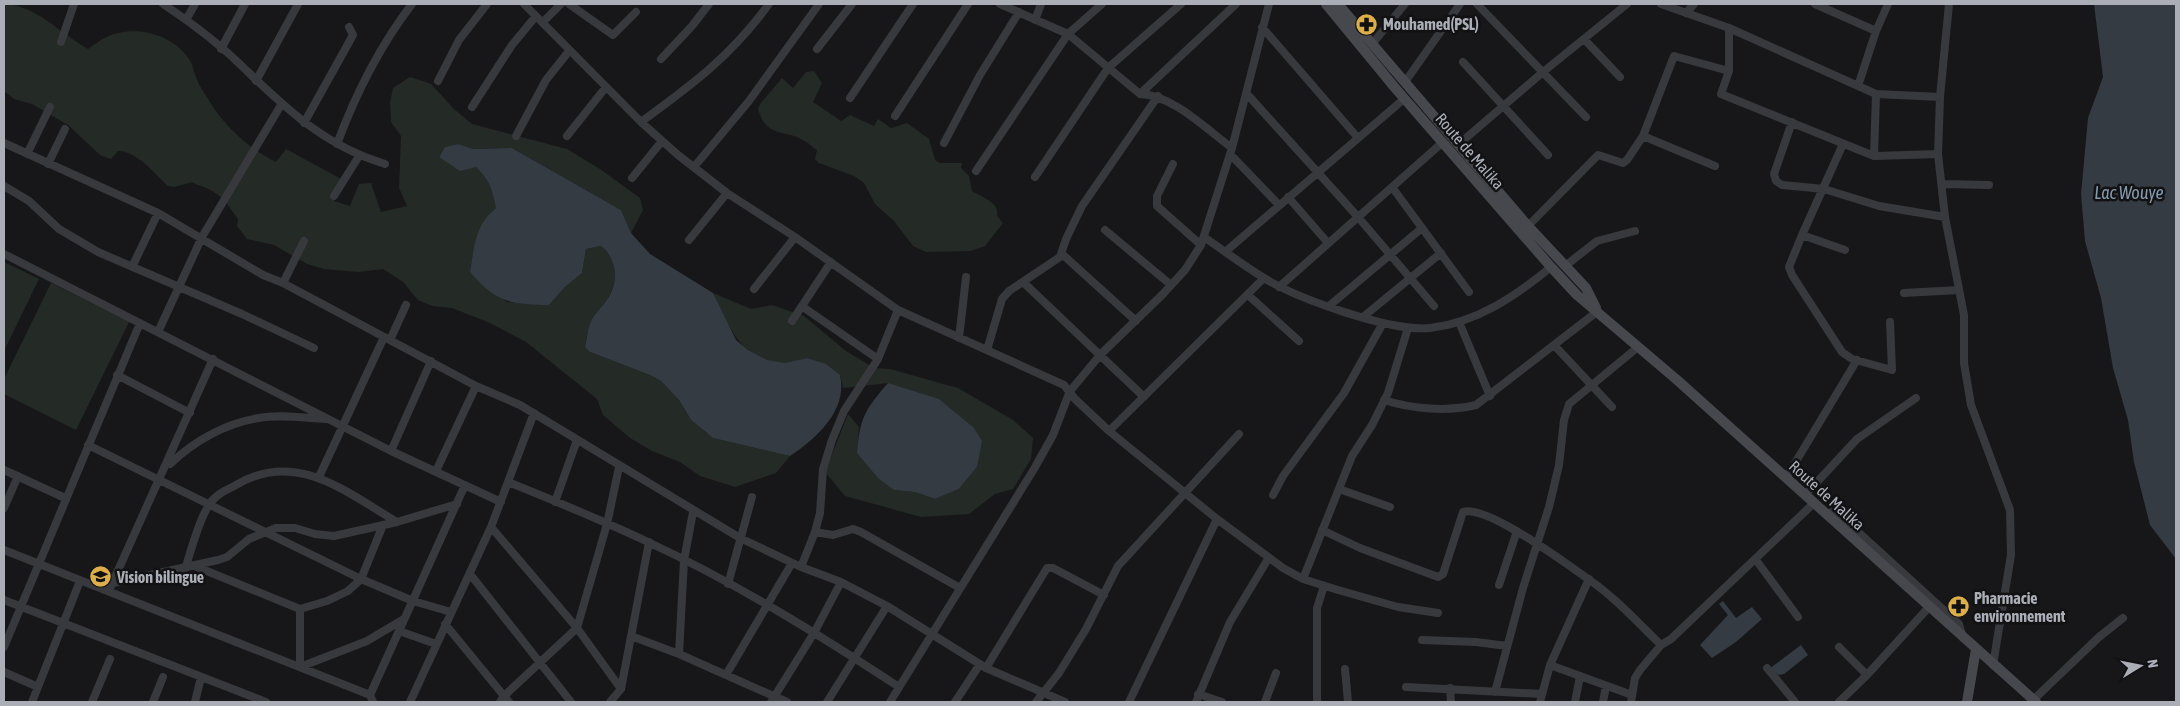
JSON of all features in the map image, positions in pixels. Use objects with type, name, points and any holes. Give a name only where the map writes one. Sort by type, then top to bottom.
[{"type":"main road","name":"Route de Malika","points":[[1326,4],[1404,99],[1551,267],[1578,295],[1786,478],[2034,701]]},
{"type":"main road","name":"Route de Malika","points":[[1338,4],[1528,226],[1586,288],[1598,311]]},
{"type":"main road","points":[[1967,702],[1976,649]]},
{"type":"street","points":[[61,42],[74,4]]},
{"type":"street","points":[[163,4],[221,49],[304,123],[359,156],[385,164]]},
{"type":"street","points":[[186,20],[195,4]]},
{"type":"street","points":[[221,49],[245,4]]},
{"type":"street","points":[[256,81],[298,4]]},
{"type":"street","points":[[337,144],[366,76],[387,38],[412,4]]},
{"type":"street","points":[[438,81],[459,40],[487,4]]},
{"type":"street","points":[[524,4],[641,122],[727,193],[795,237],[898,310],[1049,376],[1070,391],[1078,403],[1109,431],[1186,495],[1268,559],[1303,579],[1324,586],[1398,607],[1438,613]]},
{"type":"street","points":[[543,22],[561,4]]},
{"type":"street","points":[[569,4],[613,35],[636,12]]},
{"type":"street","points":[[661,59],[692,26],[709,4]]},
{"type":"street","points":[[641,122],[718,63],[739,43],[769,4]]},
{"type":"street","points":[[694,167],[749,101],[819,4]]},
{"type":"street","points":[[817,49],[852,4]]},
{"type":"street","points":[[850,98],[913,4]]},
{"type":"street","points":[[896,116],[968,4]]},
{"type":"street","points":[[1000,4],[1068,34],[1140,94],[1158,96],[1231,151],[1279,205]]},
{"type":"street","points":[[1035,20],[1041,4]]},
{"type":"street","points":[[976,171],[1068,34],[1102,4]]},
{"type":"street","points":[[1035,177],[1108,68],[1181,4]]},
{"type":"street","points":[[1140,94],[1236,4]]},
{"type":"street","points":[[890,702],[1048,443],[1070,391],[1101,354],[1171,285],[1201,245],[1231,151],[1269,4]]},
{"type":"street","points":[[1372,44],[1404,4]]},
{"type":"street","points":[[1405,82],[1460,4]]},
{"type":"street","points":[[1477,4],[1586,117]]},
{"type":"street","points":[[1459,144],[1543,72],[1627,4]]},
{"type":"street","points":[[1661,4],[1729,28],[1876,94],[1940,97]]},
{"type":"street","points":[[1686,13],[1694,4]]},
{"type":"street","points":[[1816,4],[1876,31]]},
{"type":"street","points":[[1858,86],[1876,31],[1888,4]]},
{"type":"street","points":[[1949,4],[1940,97],[1938,154],[1945,217],[1964,315],[1964,363],[1971,405],[2010,510],[2011,555],[1993,665]]},
{"type":"street","points":[[944,143],[980,75],[1019,12]]},
{"type":"street","points":[[472,107],[512,45],[536,16]]},
{"type":"street","points":[[304,123],[353,35],[349,27]]},
{"type":"street","points":[[1262,28],[1358,138]]},
{"type":"street","points":[[1729,28],[1729,71],[1721,94],[1874,156],[1938,154]]},
{"type":"street","points":[[1584,38],[1620,77]]},
{"type":"street","points":[[516,136],[546,80],[569,50]]},
{"type":"street","points":[[1528,226],[1598,155],[1623,163],[1627,160],[1643,136],[1674,56],[1729,71]]},
{"type":"street","points":[[1462,62],[1548,155]]},
{"type":"street","points":[[567,136],[606,87]]},
{"type":"street","points":[[1247,94],[1358,217],[1434,306]]},
{"type":"street","points":[[1874,156],[1876,94]]},
{"type":"street","points":[[987,350],[1002,299],[1062,254],[1066,239],[1082,206],[1158,96]]},
{"type":"street","points":[[1225,252],[1404,99]]},
{"type":"street","points":[[158,332],[202,237],[281,104]]},
{"type":"street","points":[[27,154],[50,107]]},
{"type":"street","points":[[1792,122],[1774,174],[1776,180],[1782,185],[1824,189],[1879,206],[1945,217]]},
{"type":"street","points":[[48,164],[65,129]]},
{"type":"street","points":[[1643,136],[1716,166]]},
{"type":"street","points":[[632,178],[662,141]]},
{"type":"street","points":[[1279,287],[1443,142]]},
{"type":"street","points":[[4,143],[158,213],[263,274],[476,386],[534,413],[693,512],[740,538],[801,567],[841,582],[888,606],[932,632],[983,666],[1065,702]]},
{"type":"street","points":[[1844,144],[1789,267],[1792,275],[1837,346],[1847,356],[1892,370],[1890,322]]},
{"type":"street","points":[[334,196],[359,156]]},
{"type":"street","points":[[1173,164],[1157,196],[1157,206],[1201,245]]},
{"type":"street","points":[[1942,184],[1972,183],[1990,185]]},
{"type":"street","points":[[4,186],[28,201],[70,237],[132,267],[242,314],[314,348]]},
{"type":"street","points":[[1392,187],[1469,292]]},
{"type":"street","points":[[689,240],[727,193]]},
{"type":"street","points":[[1288,197],[1328,243]]},
{"type":"street","points":[[132,267],[158,213]]},
{"type":"street","points":[[1329,306],[1422,228]]},
{"type":"street","points":[[1105,230],[1171,285]]},
{"type":"street","points":[[1565,266],[1596,241],[1635,231]]},
{"type":"street","points":[[1802,235],[1845,250]]},
{"type":"street","points":[[754,289],[795,237]]},
{"type":"street","points":[[1204,237],[1279,287],[1363,317],[1408,328],[1428,328],[1459,322],[1507,300],[1551,267]]},
{"type":"street","points":[[283,283],[304,241]]},
{"type":"street","points":[[1363,317],[1440,253]]},
{"type":"street","points":[[4,254],[391,451],[500,502]]},
{"type":"street","points":[[1062,254],[1136,321]]},
{"type":"street","points":[[792,321],[831,262]]},
{"type":"street","points":[[959,338],[966,277]]},
{"type":"street","points":[[1109,431],[1264,278]]},
{"type":"street","points":[[1023,282],[1101,354],[1144,397]]},
{"type":"street","points":[[1904,293],[1959,290]]},
{"type":"street","points":[[1248,295],[1299,341]]},
{"type":"street","points":[[320,477],[342,425],[406,305]]},
{"type":"street","points":[[803,307],[878,359]]},
{"type":"street","points":[[801,567],[816,532],[822,504],[823,469],[832,440],[844,411],[878,359],[898,310]]},
{"type":"street","points":[[1384,400],[1405,406],[1464,408],[1476,405],[1598,311]]},
{"type":"street","points":[[1459,322],[1490,396]]},
{"type":"street","points":[[4,647],[37,564],[140,323]]},
{"type":"street","points":[[1272,494],[1344,393],[1383,323]]},
{"type":"street","points":[[1303,579],[1352,456],[1372,425],[1384,400],[1408,328]]},
{"type":"street","points":[[1554,345],[1612,407]]},
{"type":"street","points":[[1495,692],[1555,482],[1564,420],[1569,404],[1638,347]]},
{"type":"street","points":[[109,591],[213,359]]},
{"type":"street","points":[[1786,478],[1857,360]]},
{"type":"street","points":[[391,451],[430,361]]},
{"type":"street","points":[[117,375],[190,412]]},
{"type":"street","points":[[436,471],[476,386]]},
{"type":"street","points":[[1805,495],[1857,439],[1916,398]]},
{"type":"street","points":[[410,702],[491,527],[534,413]]},
{"type":"street","points":[[166,467],[181,453],[235,423],[261,418],[330,419]]},
{"type":"street","points":[[1036,702],[1074,649],[1118,566],[1186,495],[1239,434]]},
{"type":"street","points":[[555,502],[577,440]]},
{"type":"street","points":[[88,445],[361,579],[413,601],[451,612]]},
{"type":"street","points":[[445,624],[504,700],[538,664],[577,628],[607,524],[619,467]]},
{"type":"street","points":[[4,470],[65,498]]},
{"type":"street","points":[[185,569],[209,504],[218,495],[242,481],[262,474],[300,472],[320,477],[397,522]]},
{"type":"street","points":[[4,508],[18,476]]},
{"type":"street","points":[[508,482],[648,542],[684,560],[768,605],[856,658],[899,687]]},
{"type":"street","points":[[4,550],[300,667],[372,698],[399,631],[465,485]]},
{"type":"street","points":[[1339,489],[1390,507]]},
{"type":"street","points":[[728,584],[752,497]]},
{"type":"street","points":[[1550,665],[1606,686],[1632,699],[1636,678],[1661,646],[1672,639],[1814,503]]},
{"type":"street","points":[[113,583],[197,567],[227,557],[249,539],[276,528],[295,528],[315,534],[334,536],[397,522],[457,504]]},
{"type":"street","points":[[1322,530],[1360,548],[1438,577],[1443,574],[1463,512],[1467,510],[1485,514],[1537,542],[1563,563],[1589,579],[1661,646]]},
{"type":"street","points":[[1826,514],[1835,511],[1901,570],[1959,624],[1963,638]]},
{"type":"street","points":[[679,654],[684,560],[693,512]]},
{"type":"street","points":[[1129,702],[1217,519]]},
{"type":"street","points":[[197,567],[300,609],[327,601],[348,591],[361,579],[382,525]]},
{"type":"street","points":[[491,527],[577,628],[621,689]]},
{"type":"street","points":[[816,532],[833,535],[853,530],[861,532],[960,588]]},
{"type":"street","points":[[1500,585],[1517,531]]},
{"type":"street","points":[[610,702],[621,689],[648,542]]},
{"type":"street","points":[[1222,702],[1197,698],[1230,622],[1268,559]]},
{"type":"street","points":[[1756,560],[1798,618]]},
{"type":"street","points":[[726,675],[792,563]]},
{"type":"street","points":[[955,702],[983,666],[1047,568],[1053,568],[1104,595]]},
{"type":"street","points":[[470,574],[538,664],[570,702]]},
{"type":"street","points":[[1406,687],[1450,688],[1541,698],[1550,665],[1589,579]]},
{"type":"street","points":[[32,702],[80,581]]},
{"type":"street","points":[[772,699],[814,633],[841,582]]},
{"type":"street","points":[[1317,702],[1317,608],[1324,586]]},
{"type":"street","points":[[4,600],[266,702]]},
{"type":"street","points":[[827,702],[888,606]]},
{"type":"street","points":[[1839,702],[1867,676],[1929,607]]},
{"type":"street","points":[[300,609],[300,667]]},
{"type":"street","points":[[300,667],[367,641],[405,618]]},
{"type":"street","points":[[2034,701],[2123,618]]},
{"type":"street","points":[[399,631],[436,644]]},
{"type":"street","points":[[631,636],[679,654],[726,675],[772,699],[787,702]]},
{"type":"street","points":[[1422,640],[1507,646]]},
{"type":"street","points":[[1839,647],[1867,676]]},
{"type":"street","points":[[92,702],[110,659]]},
{"type":"street","points":[[1346,668],[1348,702]]},
{"type":"street","points":[[1767,668],[1795,702]]},
{"type":"street","points":[[4,672],[38,687]]},
{"type":"street","points":[[1265,702],[1276,672]]},
{"type":"street","points":[[1575,702],[1580,676]]},
{"type":"street","points":[[153,702],[164,677]]},
{"type":"street","points":[[195,702],[201,677]]},
{"type":"street","points":[[1603,702],[1606,686]]},
{"type":"street","points":[[1450,688],[1451,702]]},
{"type":"shaded area","points":[[4,4],[27,9],[88,49],[102,39],[121,32],[143,32],[165,38],[189,59],[205,94],[221,118],[235,133],[250,146],[276,162],[286,149],[345,181],[334,201],[350,206],[359,184],[371,183],[381,212],[407,206],[399,188],[401,136],[391,122],[390,103],[393,88],[410,77],[431,84],[454,109],[472,124],[567,149],[600,169],[640,198],[643,210],[631,233],[621,210],[512,148],[473,149],[458,144],[445,147],[439,157],[474,166],[484,173],[490,184],[495,202],[496,208],[484,221],[477,237],[470,272],[507,302],[549,305],[565,287],[582,273],[586,249],[601,246],[613,263],[615,277],[612,291],[589,327],[585,346],[590,352],[661,381],[679,400],[691,420],[713,438],[790,456],[776,473],[735,487],[700,476],[680,462],[652,451],[630,438],[603,415],[597,399],[526,342],[490,323],[452,308],[432,306],[418,300],[403,282],[383,269],[358,272],[324,269],[307,264],[274,245],[247,239],[237,226],[238,219],[226,203],[215,193],[192,182],[174,187],[168,186],[139,159],[125,152],[118,151],[111,159],[100,155],[68,125],[32,104],[14,99],[4,91]]},
{"type":"shaded area","points":[[814,71],[822,83],[813,102],[841,121],[850,115],[874,126],[878,119],[891,128],[907,123],[929,139],[935,160],[940,163],[962,163],[961,168],[969,176],[972,191],[996,207],[997,216],[1003,223],[985,246],[970,251],[926,252],[913,246],[894,221],[875,204],[864,183],[854,176],[819,163],[815,159],[817,150],[803,140],[776,131],[766,124],[761,118],[758,109],[782,78],[793,88],[806,72]]},
{"type":"shaded area","points":[[4,262],[39,279],[4,351]]},
{"type":"shaded area","points":[[51,283],[129,322],[76,430],[4,394],[4,379]]},
{"type":"shaded area","points":[[713,293],[751,309],[772,305],[804,316],[846,351],[874,368],[890,369],[958,388],[1013,420],[1033,438],[1031,459],[1013,489],[995,494],[969,514],[921,517],[845,496],[825,472],[848,414],[859,427],[857,453],[894,490],[915,492],[935,499],[959,489],[977,467],[888,383],[843,388],[840,375],[807,358],[784,363],[770,361],[757,356],[738,340]]},
{"type":"water","name":"Lac Wouye","points":[[2094,4],[2176,4],[2176,559],[2150,525],[2134,462],[2128,420],[2113,368],[2101,298],[2085,241],[2081,194],[2088,118],[2103,77]]},
{"type":"water","points":[[458,144],[473,149],[512,148],[621,210],[631,233],[650,254],[713,293],[736,340],[748,350],[767,360],[785,363],[807,358],[826,364],[840,375],[841,388],[835,411],[828,422],[810,441],[790,456],[713,438],[691,420],[679,400],[661,381],[590,352],[585,347],[591,320],[612,292],[615,278],[615,270],[610,257],[601,246],[586,249],[582,273],[565,287],[549,305],[524,304],[505,300],[488,290],[470,272],[474,245],[480,229],[489,214],[496,208],[490,185],[476,167],[460,171],[439,157],[445,147]]},
{"type":"water","points":[[888,383],[939,399],[974,428],[982,441],[977,467],[959,489],[935,499],[915,492],[894,490],[878,478],[857,453],[860,431],[865,415]]},
{"type":"water","points":[[1723,601],[1736,618],[1752,607],[1762,619],[1736,642],[1712,658],[1700,645],[1728,615],[1719,604]]},
{"type":"water","points":[[1801,645],[1808,655],[1784,674],[1779,675],[1769,669]]},
{"type":"place","name":"Mouhamed(PSL)","points":[[1367,24]]},
{"type":"place","name":"Vision bilingue","points":[[101,577]]},
{"type":"place","name":"Pharmacie environnement","points":[[1958,607]]}]
